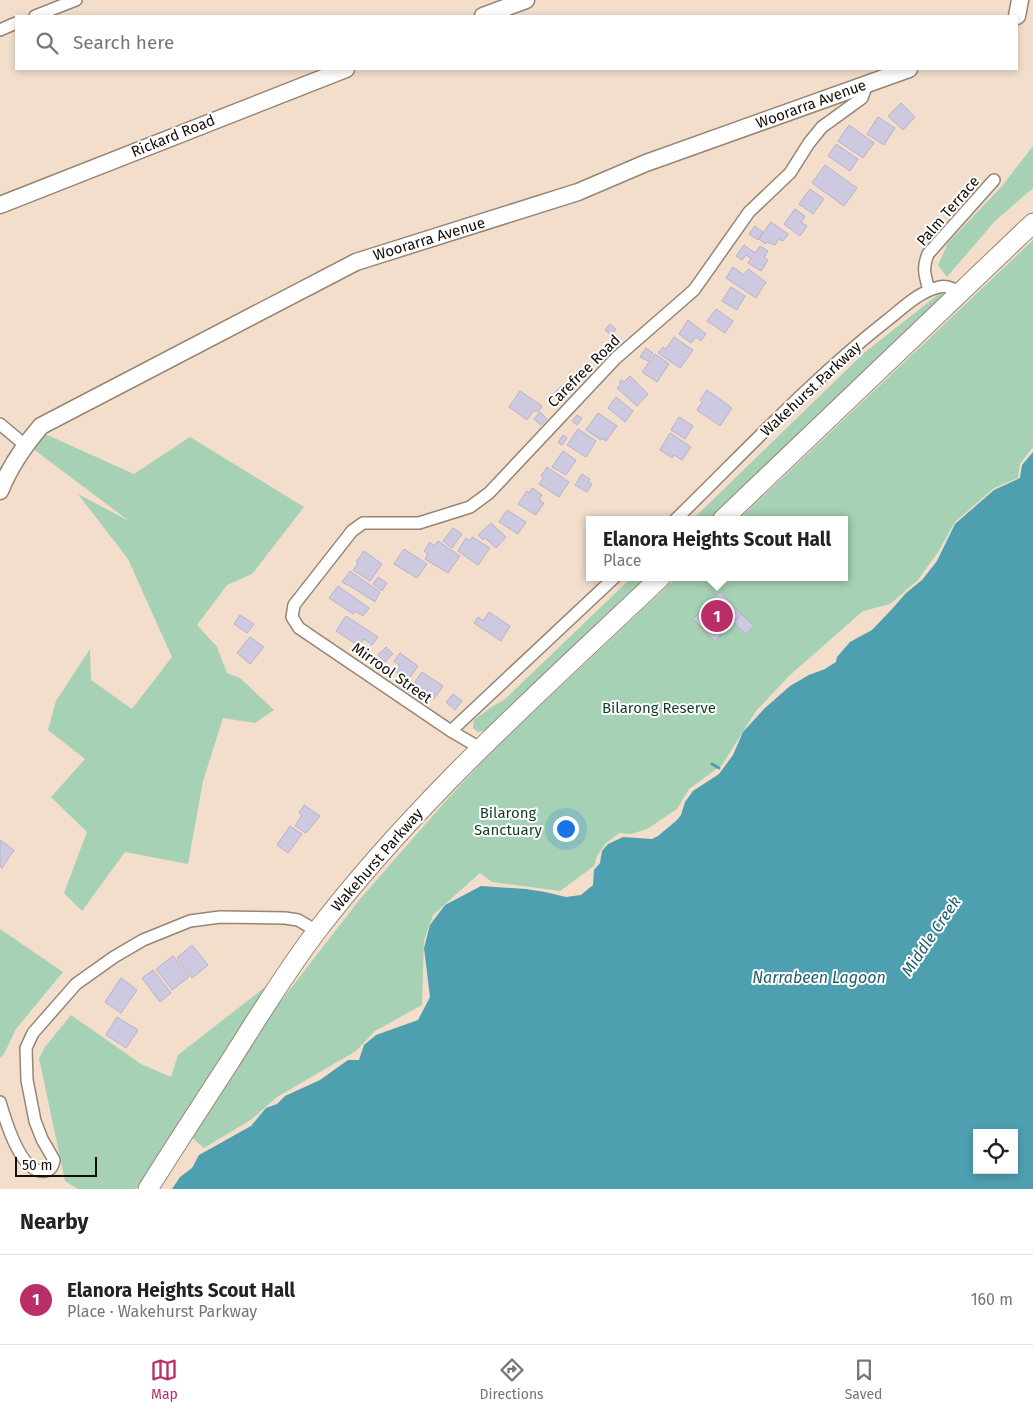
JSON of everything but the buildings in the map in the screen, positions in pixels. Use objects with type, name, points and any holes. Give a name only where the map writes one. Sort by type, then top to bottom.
[{"type":"main road","points":[[726,516],[1033,223]]},
{"type":"main road","name":"Wakehurst Parkway","points":[[148,1189],[288,970],[317,931],[377,858],[437,791],[480,748],[657,581]]},
{"type":"street","points":[[38,15],[76,0]]},
{"type":"street","points":[[487,15],[526,0]]},
{"type":"street","points":[[1017,15],[1020,0]]},
{"type":"street","points":[[0,30],[15,23]]},
{"type":"street","name":"Rickard Road","points":[[0,205],[343,70]]},
{"type":"street","name":"Woorarra Avenue","points":[[0,491],[8,471],[25,445],[41,426],[356,262],[578,192],[646,163],[906,70]]},
{"type":"street","name":"Carefree Road","points":[[292,617],[294,605],[352,531],[363,523],[419,523],[470,507],[489,493],[616,358],[694,290],[749,212],[790,173],[809,143],[822,127],[862,98],[867,84]]},
{"type":"street","name":"Palm Terrace","points":[[929,290],[924,273],[924,264],[928,254],[994,180]]},
{"type":"street","name":"Wakehurst Parkway","points":[[680,516],[822,376],[901,309],[929,290],[940,286],[954,288],[960,293]]},
{"type":"street","points":[[0,424],[25,445]]},
{"type":"street","points":[[450,731],[611,581]]},
{"type":"street","name":"Mirrool Street","points":[[292,617],[299,628],[450,731],[480,748]]},
{"type":"street","points":[[0,1102],[8,1131],[20,1155],[40,1172],[48,1170],[53,1166],[54,1160],[42,1139],[35,1121],[27,1080],[26,1048],[32,1033],[76,984],[114,957],[143,940],[190,921],[220,917],[285,918],[298,920],[317,931]]},
{"type":"green space","points":[[1033,146],[1033,188],[995,221],[947,277],[938,265],[948,243],[1002,186]]},
{"type":"green space","name":"Bilarong Reserve","points":[[1033,240],[1033,447],[1020,464],[1018,478],[994,488],[955,522],[938,552],[918,580],[890,604],[863,611],[790,675],[756,711],[722,765],[689,789],[677,809],[647,829],[631,834],[620,833],[606,843],[597,856],[594,866],[560,891],[492,882],[480,873],[433,915],[424,941],[422,1005],[375,1031],[356,1051],[277,1097],[252,1119],[204,1148],[189,1135],[257,1032],[360,899],[443,804],[501,742],[673,581],[848,581],[848,516],[742,516]]},
{"type":"green space","points":[[940,293],[944,295],[712,516],[696,516],[864,353]]},
{"type":"green space","points":[[45,434],[134,474],[190,437],[304,507],[252,574],[227,585],[197,625],[217,647],[227,673],[240,678],[274,710],[255,723],[223,718],[203,781],[188,864],[125,852],[82,911],[64,893],[87,832],[51,797],[85,759],[48,730],[56,701],[90,649],[91,680],[132,709],[172,657],[128,559],[78,494],[129,521],[32,448]]},
{"type":"green space","points":[[628,581],[644,581],[486,731],[478,732],[473,728],[474,720],[504,700]]},
{"type":"green space","points":[[0,929],[63,972],[16,1029],[4,1054],[0,1058]]},
{"type":"green space","points":[[269,984],[136,1189],[78,1189],[65,1181],[39,1058],[45,1047],[71,1015],[141,1064],[171,1077],[178,1055]]},
{"type":"water","name":"Narrabeen Lagoon","points":[[1033,452],[1033,1189],[172,1189],[180,1177],[192,1168],[199,1155],[251,1126],[266,1108],[277,1104],[285,1096],[320,1080],[348,1060],[359,1060],[364,1045],[376,1035],[418,1020],[430,997],[424,948],[430,925],[445,905],[481,886],[526,889],[566,897],[581,895],[593,885],[594,870],[600,863],[602,851],[608,844],[623,837],[652,839],[677,820],[681,815],[685,802],[693,791],[719,774],[733,755],[743,732],[765,708],[790,686],[836,662],[837,657],[850,642],[872,630],[906,593],[922,580],[937,561],[955,524],[994,490],[1020,478],[1022,465]]},
{"type":"waterway","points":[[712,764],[719,768]]},
{"type":"place","name":"Elanora Heights Scout Hall","points":[[717,616]]},
{"type":"park label","name":"Bilarong Sanctuary","points":[[508,822]]},
{"type":"water label","name":"Middle Creek","points":[[931,936]]}]
